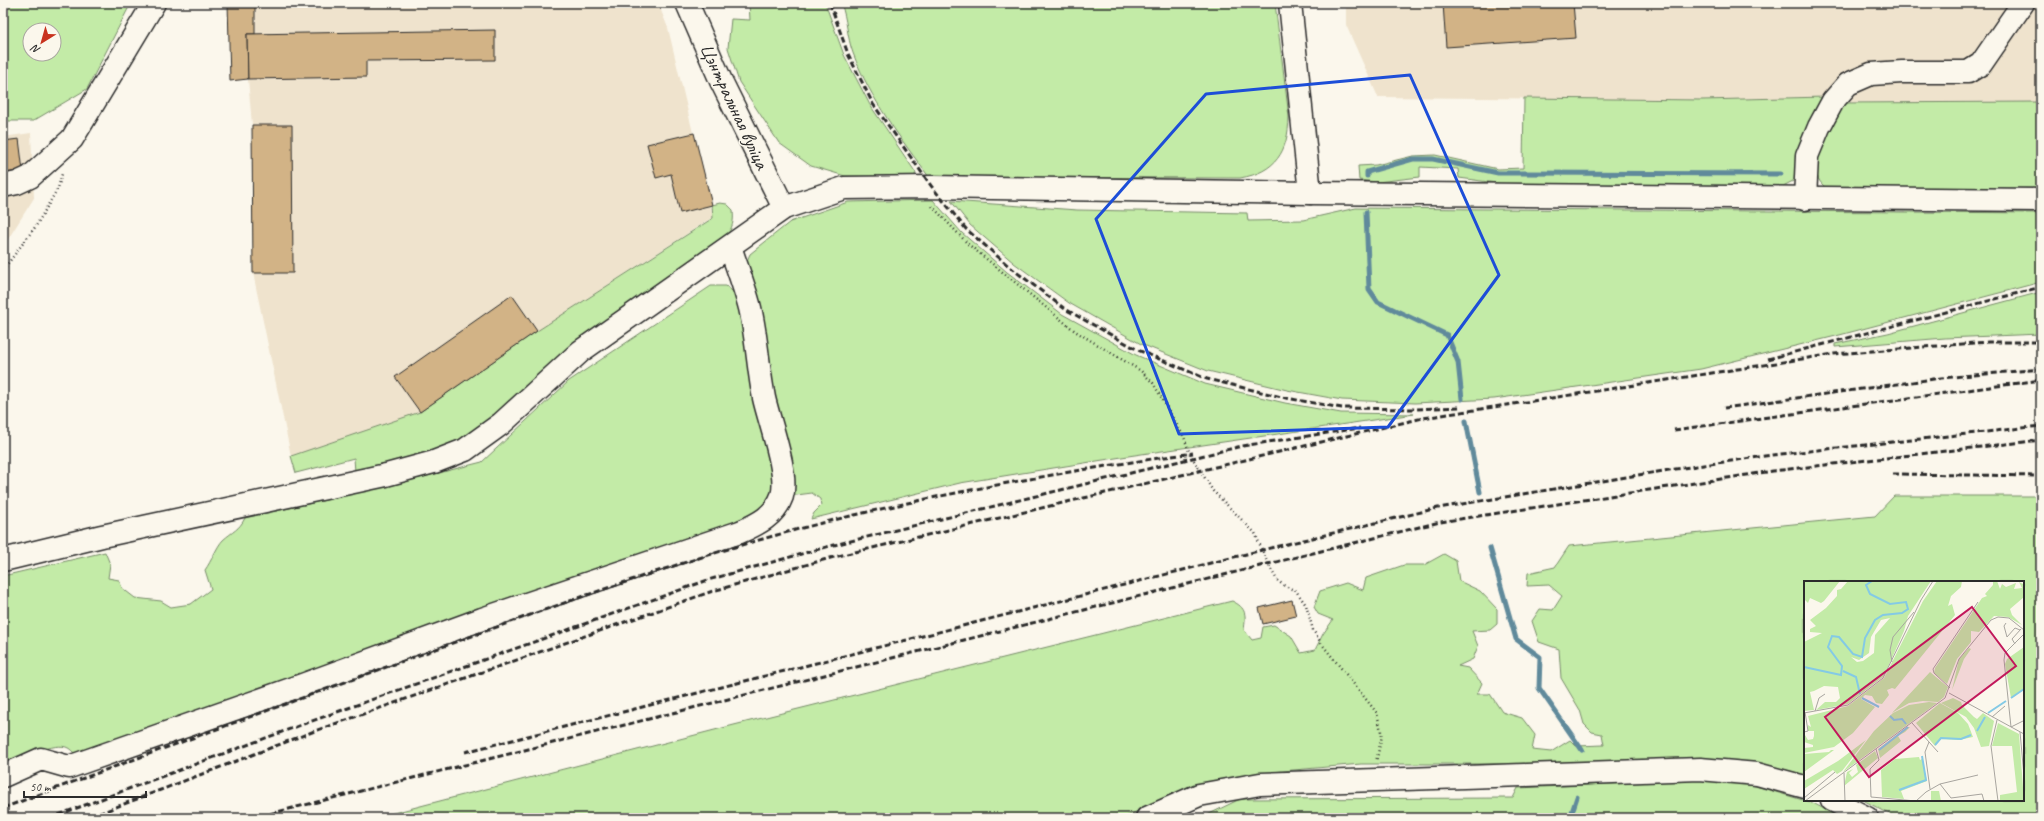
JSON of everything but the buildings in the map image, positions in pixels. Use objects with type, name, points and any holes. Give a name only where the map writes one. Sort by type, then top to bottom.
[{"type":"street","points":[[3,186],[17,183],[30,177],[72,139],[154,3]]},
{"type":"street","name":"Цэнтральная вуліца","points":[[687,3],[721,82],[784,208]]},
{"type":"street","points":[[1290,3],[1310,193]]},
{"type":"street","points":[[1805,199],[1807,156],[1819,127],[1833,101],[1848,84],[1871,74],[1902,72],[1968,72],[1981,64],[2023,3]]},
{"type":"street","points":[[3,560],[102,536],[386,475],[434,462],[465,450],[501,424],[581,351],[730,248],[784,208],[844,188],[914,187],[1805,199],[2041,200]]},
{"type":"street","points":[[3,776],[41,759],[69,767],[482,619],[740,532],[759,524],[777,507],[782,495],[783,484],[780,463],[764,397],[750,308],[730,248]]},
{"type":"street","points":[[1147,818],[1200,795],[1260,784],[1700,769],[1757,774],[1804,787]]},
{"type":"street","points":[[1834,801],[1867,818]]},
{"type":"path","points":[[3,270],[36,226],[58,188],[64,167]]},
{"type":"path","points":[[914,187],[968,244],[1075,331],[1141,371],[1153,383],[1184,438],[1190,454],[1213,490],[1255,533],[1268,564],[1277,580],[1296,592],[1306,605],[1313,630],[1321,643],[1377,713],[1382,736],[1372,781]]},
{"type":"highlighted area","points":[[1410,75],[1499,275],[1388,427],[1179,434],[1096,219],[1206,94]]},
{"type":"shaded area","points":[[232,3],[658,3],[668,28],[713,217],[537,331],[420,412],[291,456],[253,273],[252,125],[248,79],[247,34]]},
{"type":"shaded area","points":[[1346,3],[2041,3],[2041,102],[1826,103],[1825,97],[1702,100],[1378,97],[1346,25]]},
{"type":"shaded area","points":[[31,133],[34,198],[3,247],[3,137]]},
{"type":"green space","points":[[3,3],[131,3],[87,89],[33,121],[3,121]]},
{"type":"green space","points":[[749,3],[825,3],[844,55],[870,105],[916,173],[914,177],[845,176],[811,166],[779,143],[739,82],[728,48],[731,19],[750,20]]},
{"type":"green space","points":[[841,3],[1275,3],[1289,117],[1283,150],[1278,158],[1263,171],[1240,178],[929,177],[887,118],[868,86],[851,47],[845,15]]},
{"type":"green space","points":[[1826,97],[1799,173],[1793,181],[1783,186],[1504,184],[1459,178],[1458,169],[1420,167],[1420,177],[1377,182],[1359,180],[1358,166],[1376,165],[1413,156],[1435,155],[1498,169],[1523,168],[1524,98],[1702,100]]},
{"type":"green space","points":[[2041,102],[2041,188],[1828,189],[1820,181],[1816,171],[1816,160],[1819,148],[1840,103]]},
{"type":"green space","points":[[933,200],[962,233],[1007,272],[1062,314],[1136,355],[1205,384],[1285,403],[1341,413],[1414,414],[1128,456],[960,483],[811,519],[814,513],[821,506],[820,499],[812,493],[789,496],[746,263],[750,254],[790,222],[848,202]]},
{"type":"green space","points":[[951,201],[1077,210],[1247,213],[1248,221],[1303,220],[1356,208],[2041,213],[2041,282],[1832,337],[1701,369],[1494,399],[1415,403],[1342,400],[1287,390],[1208,371],[1141,344],[1069,303],[1014,263],[970,225]]},
{"type":"green space","points":[[720,203],[727,204],[733,210],[732,225],[730,231],[725,237],[459,442],[432,453],[355,472],[354,458],[296,473],[291,456],[420,412],[537,331],[713,218],[712,205]]},
{"type":"green space","points":[[711,286],[726,286],[737,295],[779,485],[765,515],[76,755],[66,747],[51,747],[3,769],[3,576],[105,552],[110,564],[108,578],[119,580],[122,588],[135,598],[161,601],[171,607],[191,604],[211,589],[205,570],[223,540],[238,528],[245,518],[384,487],[482,462],[569,381]]},
{"type":"green space","points":[[2041,292],[2041,334],[1945,338],[1835,347],[1835,344],[1888,333]]},
{"type":"green space","points":[[2041,494],[2041,818],[1897,818],[1865,801],[2024,801],[2024,581],[1804,581],[1804,775],[1759,763],[1702,759],[1518,764],[1361,764],[1260,773],[1193,786],[1123,818],[374,818],[734,725],[1232,601],[1243,609],[1245,616],[1244,630],[1252,640],[1261,638],[1263,627],[1274,625],[1291,636],[1301,653],[1315,650],[1323,634],[1333,620],[1318,614],[1314,607],[1320,591],[1346,583],[1363,590],[1366,578],[1404,565],[1424,565],[1444,554],[1456,561],[1459,581],[1480,591],[1497,609],[1497,624],[1490,630],[1472,631],[1478,646],[1473,659],[1458,666],[1468,668],[1482,683],[1477,694],[1490,694],[1502,712],[1522,718],[1535,735],[1532,750],[1551,752],[1570,740],[1576,746],[1604,745],[1602,734],[1592,732],[1584,724],[1580,710],[1561,678],[1559,649],[1539,642],[1532,621],[1540,609],[1553,610],[1562,596],[1549,585],[1527,586],[1528,573],[1555,567],[1569,546],[1875,516],[1894,496],[2036,496]]},
{"type":"green space","points":[[1700,780],[1752,785],[1813,803],[1841,818],[1201,818],[1240,799],[1513,798],[1518,788]]},
{"type":"waterway","points":[[1367,176],[1367,172],[1413,159],[1433,159],[1498,173],[1781,174]]},
{"type":"waterway","points":[[1366,212],[1369,289],[1378,302],[1447,335],[1458,362],[1462,399]]},
{"type":"waterway","points":[[1466,421],[1480,492]]},
{"type":"waterway","points":[[1490,548],[1516,639],[1540,657],[1539,688],[1582,750]]},
{"type":"waterway","points":[[1570,818],[1577,797]]},
{"type":"railway","points":[[830,3],[848,54],[873,104],[932,187],[966,229],[1011,268],[1065,309],[1138,350],[1207,379],[1286,398],[1342,408],[1415,409],[1460,407]]},
{"type":"railway","points":[[1768,359],[2041,287]]},
{"type":"railway","points":[[90,817],[312,732],[713,591],[834,557],[1423,418],[1834,354],[1988,342],[2041,342]]},
{"type":"railway","points":[[1724,408],[1941,378],[2041,369]]},
{"type":"railway","points":[[1674,430],[2041,380]]},
{"type":"railway","points":[[465,752],[1262,550],[1438,508],[1669,470],[1772,455],[2041,426]]},
{"type":"railway","points":[[50,818],[309,722],[708,580],[830,546],[1242,446],[1360,428]]},
{"type":"railway","points":[[253,818],[1440,522],[1773,471],[2041,440]]},
{"type":"railway","points":[[3,808],[514,621],[614,586],[716,553],[818,524],[911,502],[1051,475],[1193,453]]},
{"type":"railway","points":[[1893,474],[2041,476]]}]
